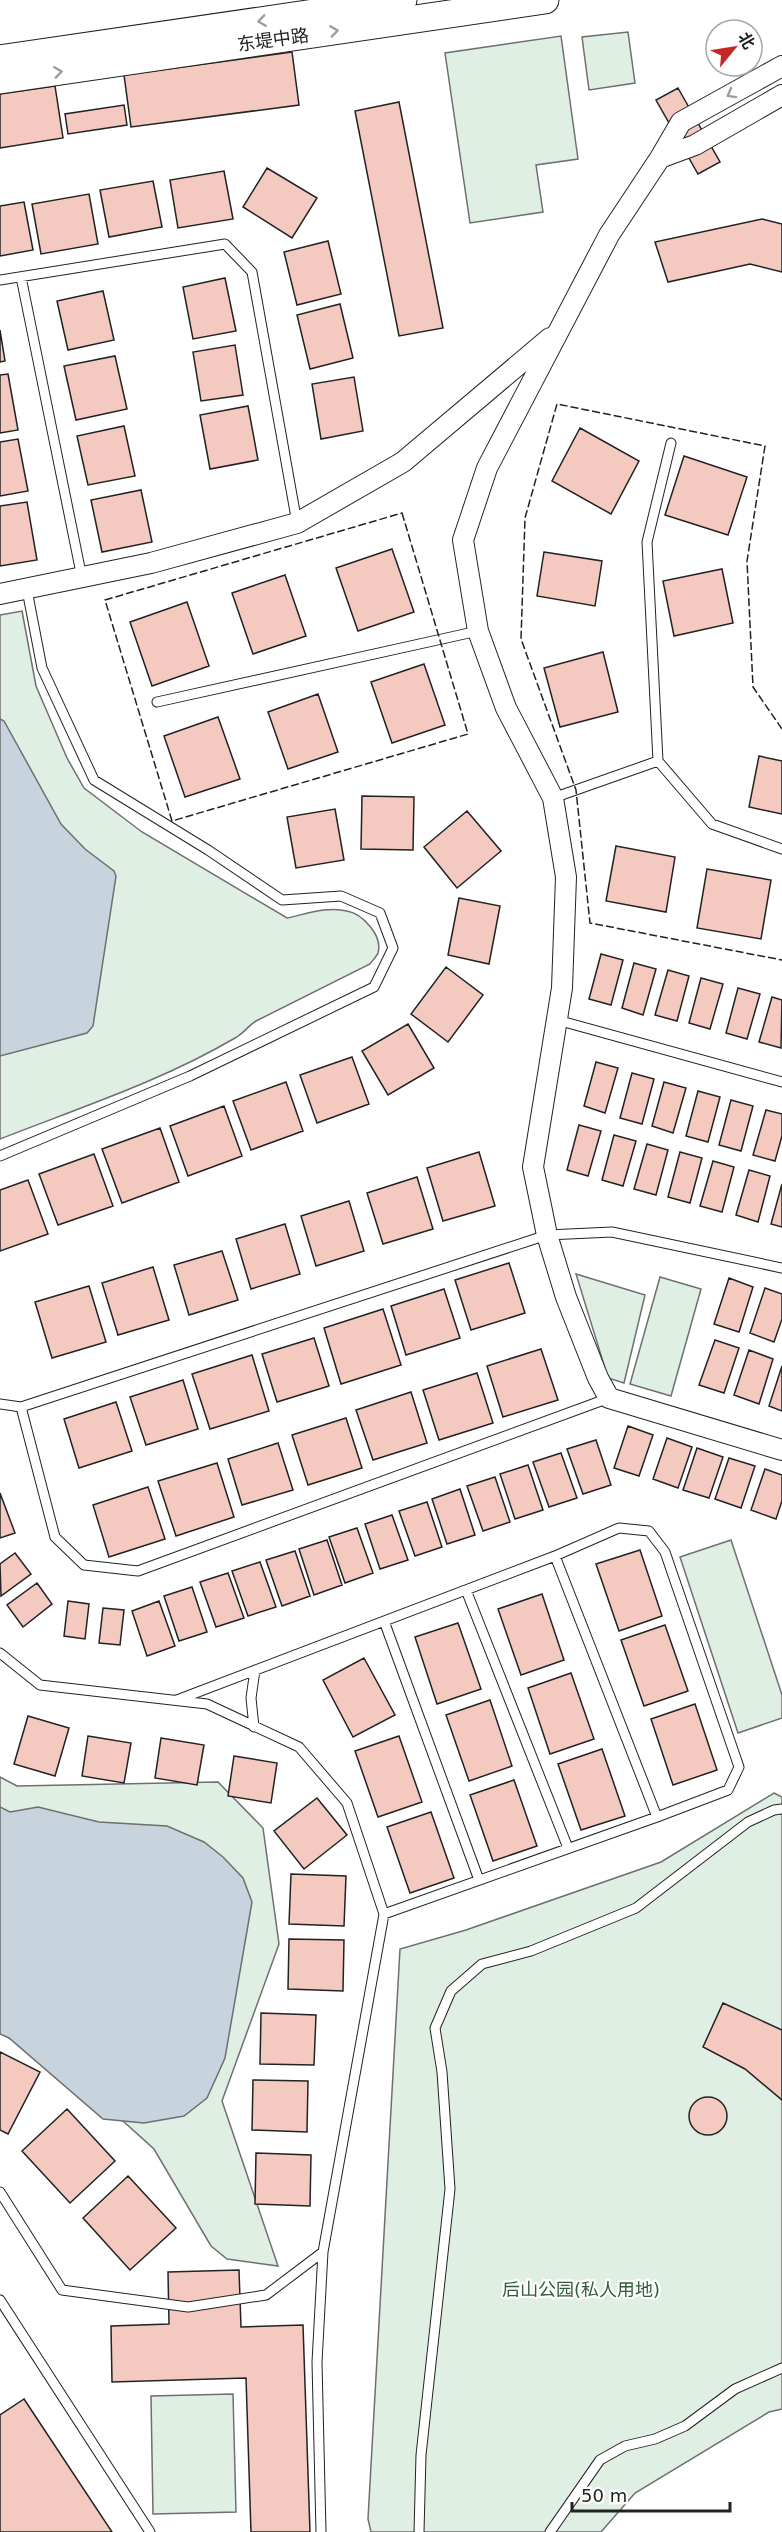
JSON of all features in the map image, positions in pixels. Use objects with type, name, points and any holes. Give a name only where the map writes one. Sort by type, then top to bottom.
[{"type":"main road","name":"东堤中路","points":[[0,59],[403,0]]},
{"type":"main road","name":"东堤中路","points":[[0,80],[545,0]]},
{"type":"street","points":[[782,66],[681,122],[609,235],[487,468],[464,540],[478,631],[506,708],[553,798],[566,878],[562,988],[533,1167],[547,1234],[566,1297],[598,1378],[609,1398],[782,1450]]},
{"type":"street","points":[[660,158],[695,145],[782,95]]},
{"type":"street","points":[[0,594],[151,563],[297,524],[403,462],[559,331]]},
{"type":"lane","points":[[0,280],[225,244],[252,272],[297,524]]},
{"type":"lane","points":[[21,277],[82,578]]},
{"type":"lane","points":[[671,443],[647,542],[658,761],[712,824],[782,849]]},
{"type":"lane","points":[[0,1156],[190,1076],[374,987],[393,948],[380,914],[341,896],[282,900],[208,850],[94,780],[42,668],[27,590]]},
{"type":"lane","points":[[157,702],[478,631]]},
{"type":"lane","points":[[553,798],[658,761]]},
{"type":"lane","points":[[557,1020],[782,1082]]},
{"type":"lane","points":[[0,1404],[21,1407],[547,1234],[612,1232],[782,1268]]},
{"type":"lane","points":[[21,1407],[55,1537],[84,1564],[138,1571],[609,1398]]},
{"type":"lane","points":[[175,1701],[555,1556],[619,1528],[648,1531],[665,1552],[738,1767],[728,1790],[384,1914]]},
{"type":"lane","points":[[555,1556],[657,1816]]},
{"type":"lane","points":[[466,1590],[568,1848]]},
{"type":"lane","points":[[384,1621],[479,1880]]},
{"type":"lane","points":[[0,1653],[40,1685],[207,1704],[299,1747],[347,1803],[384,1914],[323,2252],[317,2362],[321,2532]]},
{"type":"lane","points":[[254,1726],[251,1698],[255,1670]]},
{"type":"lane","points":[[419,2532],[421,2455],[450,2189],[442,2072],[435,2028],[451,1991],[482,1964],[531,1951],[636,1908],[748,1822],[774,1810],[782,1809]]},
{"type":"lane","points":[[0,2192],[62,2290],[188,2307],[266,2295],[323,2252]]},
{"type":"lane","points":[[0,2300],[150,2532]]},
{"type":"lane","points":[[550,2532],[600,2460],[625,2446],[655,2439],[685,2426],[735,2390],[782,2368]]},
{"type":"green space","points":[[628,32],[635,83],[589,90],[582,37]]},
{"type":"green space","points":[[561,36],[578,159],[536,165],[543,212],[470,223],[445,53]]},
{"type":"green space","points":[[22,611],[36,686],[67,758],[84,788],[142,832],[287,918],[325,910],[347,911],[365,921],[375,933],[379,946],[370,964],[256,1021],[238,1036],[179,1068],[0,1139],[0,615]]},
{"type":"green space","points":[[576,1274],[645,1295],[624,1383],[608,1378]]},
{"type":"green space","points":[[660,1277],[701,1289],[671,1396],[630,1384]]},
{"type":"green space","points":[[731,1540],[782,1695],[782,1718],[738,1733],[680,1557]]},
{"type":"green space","points":[[0,1777],[17,1786],[218,1782],[263,1828],[279,1944],[222,2101],[278,2266],[227,2259],[211,2246],[154,2149],[21,2029],[0,2024]]},
{"type":"green space","name":"后山公园(私人用地)","points":[[774,1793],[782,1797],[782,2409],[769,2412],[635,2493],[601,2532],[371,2532],[368,2519],[400,1949],[466,1930],[661,1862]]},
{"type":"green space","points":[[233,2394],[236,2512],[153,2514],[151,2396]]},
{"type":"shaded area","points":[[0,719],[4,721],[61,824],[85,849],[114,871],[116,876],[93,1026],[87,1033],[0,1056]]},
{"type":"shaded area","points":[[0,1807],[10,1812],[38,1807],[99,1822],[167,1826],[204,1842],[223,1857],[243,1878],[252,1902],[225,2058],[207,2098],[184,2116],[144,2123],[103,2119],[9,2038],[0,2034]]},
{"type":"building","points":[[292,52],[299,105],[131,127],[124,75]]},
{"type":"building","points":[[55,86],[63,138],[0,148],[0,94]]},
{"type":"building","points":[[678,88],[720,162],[698,174],[656,100]]},
{"type":"building","points":[[399,102],[443,328],[399,336],[355,111]]},
{"type":"building","points":[[124,105],[127,125],[68,134],[65,114]]},
{"type":"building","points":[[267,168],[317,198],[292,238],[243,207]]},
{"type":"building","points":[[224,171],[233,219],[178,228],[170,180]]},
{"type":"building","points":[[153,181],[162,227],[109,237],[100,190]]},
{"type":"building","points":[[89,194],[98,244],[41,254],[32,204]]},
{"type":"building","points":[[24,202],[33,250],[0,256],[0,206]]},
{"type":"building","points":[[762,219],[782,224],[782,272],[750,264],[668,282],[655,242]]},
{"type":"building","points":[[328,241],[341,294],[297,305],[284,252]]},
{"type":"building","points":[[225,278],[236,331],[193,339],[183,287]]},
{"type":"building","points":[[103,291],[114,340],[68,350],[57,301]]},
{"type":"building","points":[[340,304],[353,358],[310,369],[297,315]]},
{"type":"building","points":[[0,330],[5,361],[0,362]]},
{"type":"building","points":[[235,345],[243,395],[201,401],[193,352]]},
{"type":"building","points":[[115,356],[127,409],[76,420],[64,366]]},
{"type":"building","points":[[8,374],[18,430],[0,433],[0,375]]},
{"type":"building","points":[[354,377],[363,431],[321,439],[312,384]]},
{"type":"building","points":[[248,406],[258,460],[210,469],[200,415]]},
{"type":"building","points":[[124,426],[135,476],[88,485],[77,436]]},
{"type":"building","points":[[580,428],[639,461],[611,514],[552,481]]},
{"type":"building","points":[[18,439],[28,491],[0,496],[0,442]]},
{"type":"building","points":[[684,456],[747,477],[728,535],[665,515]]},
{"type":"building","points":[[141,490],[152,542],[102,552],[91,500]]},
{"type":"building","points":[[27,502],[37,560],[0,566],[0,506]]},
{"type":"building","points":[[392,549],[414,612],[358,631],[336,568]]},
{"type":"building","points":[[544,552],[602,561],[595,606],[537,596]]},
{"type":"building","points":[[722,569],[733,623],[674,636],[663,581]]},
{"type":"building","points":[[285,575],[306,636],[253,654],[232,593]]},
{"type":"building","points":[[187,602],[209,666],[152,686],[130,622]]},
{"type":"building","points":[[603,652],[618,712],[560,727],[544,668]]},
{"type":"building","points":[[424,664],[445,725],[392,743],[371,682]]},
{"type":"building","points":[[318,694],[338,752],[288,769],[268,712]]},
{"type":"building","points":[[218,717],[240,779],[185,797],[164,736]]},
{"type":"building","points":[[759,756],[782,761],[782,814],[749,807]]},
{"type":"building","points":[[362,796],[414,797],[413,850],[361,849]]},
{"type":"building","points":[[335,809],[344,860],[296,868],[287,817]]},
{"type":"building","points":[[467,811],[501,851],[457,888],[424,847]]},
{"type":"building","points":[[616,846],[675,857],[666,912],[606,901]]},
{"type":"building","points":[[707,869],[771,880],[761,939],[697,928]]},
{"type":"building","points":[[459,898],[500,906],[489,964],[448,955]]},
{"type":"building","points":[[601,954],[623,960],[611,1005],[589,999]]},
{"type":"building","points":[[634,963],[656,969],[643,1015],[622,1008]]},
{"type":"building","points":[[446,967],[483,995],[448,1042],[411,1014]]},
{"type":"building","points":[[668,970],[689,976],[677,1021],[655,1015]]},
{"type":"building","points":[[701,978],[723,984],[710,1029],[689,1023]]},
{"type":"building","points":[[738,988],[760,994],[747,1039],[726,1033]]},
{"type":"building","points":[[772,997],[782,1000],[781,1048],[759,1042]]},
{"type":"building","points":[[408,1024],[434,1068],[388,1095],[362,1051]]},
{"type":"building","points":[[352,1057],[369,1104],[317,1123],[300,1075]]},
{"type":"building","points":[[596,1062],[618,1068],[605,1113],[584,1106]]},
{"type":"building","points":[[632,1073],[654,1079],[642,1124],[620,1118]]},
{"type":"building","points":[[286,1082],[303,1131],[251,1150],[233,1101]]},
{"type":"building","points":[[664,1082],[686,1088],[673,1133],[652,1126]]},
{"type":"building","points":[[698,1091],[720,1097],[708,1142],[686,1136]]},
{"type":"building","points":[[731,1100],[753,1106],[741,1151],[719,1145]]},
{"type":"building","points":[[224,1106],[242,1156],[188,1176],[170,1126]]},
{"type":"building","points":[[766,1110],[782,1114],[782,1136],[775,1161],[753,1155]]},
{"type":"building","points":[[579,1125],[601,1131],[588,1176],[567,1170]]},
{"type":"building","points":[[160,1128],[179,1182],[122,1203],[102,1149]]},
{"type":"building","points":[[614,1135],[636,1141],[623,1186],[602,1180]]},
{"type":"building","points":[[647,1144],[668,1150],[656,1195],[634,1189]]},
{"type":"building","points":[[479,1152],[495,1206],[443,1221],[427,1168]]},
{"type":"building","points":[[680,1152],[702,1158],[690,1203],[668,1197]]},
{"type":"building","points":[[94,1154],[113,1206],[58,1225],[39,1174]]},
{"type":"building","points":[[713,1161],[734,1167],[722,1212],[700,1206]]},
{"type":"building","points":[[749,1170],[770,1176],[758,1222],[736,1215]]},
{"type":"building","points":[[417,1177],[433,1229],[383,1244],[367,1193]]},
{"type":"building","points":[[28,1180],[48,1234],[0,1251],[0,1190]]},
{"type":"building","points":[[782,1184],[782,1227],[771,1224]]},
{"type":"building","points":[[349,1201],[364,1251],[316,1266],[301,1216]]},
{"type":"building","points":[[285,1224],[300,1274],[251,1289],[236,1239]]},
{"type":"building","points":[[222,1251],[238,1300],[189,1315],[174,1265]]},
{"type":"building","points":[[509,1263],[525,1313],[471,1330],[455,1280]]},
{"type":"building","points":[[153,1267],[169,1320],[118,1335],[102,1283]]},
{"type":"building","points":[[729,1278],[753,1287],[739,1332],[714,1324]]},
{"type":"building","points":[[89,1286],[106,1342],[52,1358],[35,1302]]},
{"type":"building","points":[[765,1288],[782,1294],[782,1319],[774,1342],[750,1333]]},
{"type":"building","points":[[444,1289],[460,1338],[406,1355],[391,1306]]},
{"type":"building","points":[[383,1309],[401,1365],[341,1384],[324,1328]]},
{"type":"building","points":[[314,1338],[329,1386],[277,1402],[262,1354]]},
{"type":"building","points":[[715,1340],[739,1348],[724,1393],[699,1385]]},
{"type":"building","points":[[541,1349],[558,1400],[503,1417],[487,1366]]},
{"type":"building","points":[[749,1350],[773,1359],[759,1404],[734,1395]]},
{"type":"building","points":[[252,1355],[269,1411],[210,1429],[192,1374]]},
{"type":"building","points":[[782,1366],[782,1411],[769,1406]]},
{"type":"building","points":[[477,1373],[493,1423],[439,1440],[423,1390]]},
{"type":"building","points":[[183,1380],[198,1429],[146,1445],[130,1397]]},
{"type":"building","points":[[411,1392],[427,1443],[373,1460],[356,1410]]},
{"type":"building","points":[[116,1402],[132,1451],[79,1468],[64,1419]]},
{"type":"building","points":[[346,1418],[362,1468],[308,1485],[292,1435]]},
{"type":"building","points":[[628,1426],[653,1435],[639,1476],[614,1468]]},
{"type":"building","points":[[667,1438],[692,1447],[678,1488],[653,1479]]},
{"type":"building","points":[[596,1440],[611,1485],[583,1494],[567,1449]]},
{"type":"building","points":[[278,1443],[293,1490],[242,1505],[228,1459]]},
{"type":"building","points":[[697,1448],[723,1457],[709,1498],[683,1490]]},
{"type":"building","points":[[561,1453],[577,1498],[549,1507],[533,1462]]},
{"type":"building","points":[[729,1458],[755,1466],[741,1508],[715,1499]]},
{"type":"building","points":[[217,1463],[234,1517],[176,1536],[158,1481]]},
{"type":"building","points":[[528,1465],[543,1510],[515,1519],[500,1474]]},
{"type":"building","points":[[765,1469],[782,1475],[782,1501],[776,1519],[751,1510]]},
{"type":"building","points":[[495,1477],[510,1522],[483,1531],[467,1486]]},
{"type":"building","points":[[148,1487],[165,1539],[109,1557],[93,1505]]},
{"type":"building","points":[[460,1489],[475,1535],[447,1544],[432,1499]]},
{"type":"building","points":[[0,1493],[15,1533],[0,1538]]},
{"type":"building","points":[[427,1502],[442,1547],[415,1556],[399,1511]]},
{"type":"building","points":[[392,1515],[408,1560],[380,1569],[365,1524]]},
{"type":"building","points":[[357,1528],[373,1573],[345,1583],[329,1537]]},
{"type":"building","points":[[327,1540],[342,1585],[314,1595],[299,1549]]},
{"type":"building","points":[[640,1550],[662,1616],[619,1631],[596,1564]]},
{"type":"building","points":[[295,1551],[310,1596],[282,1606],[266,1560]]},
{"type":"building","points":[[15,1553],[31,1574],[1,1596],[0,1564]]},
{"type":"building","points":[[260,1562],[276,1607],[248,1616],[232,1571]]},
{"type":"building","points":[[228,1573],[244,1618],[216,1627],[200,1582]]},
{"type":"building","points":[[37,1583],[52,1604],[23,1627],[7,1605]]},
{"type":"building","points":[[192,1587],[207,1632],[179,1641],[164,1596]]},
{"type":"building","points":[[542,1594],[564,1660],[521,1675],[498,1609]]},
{"type":"building","points":[[68,1601],[89,1604],[85,1639],[64,1636]]},
{"type":"building","points":[[159,1601],[175,1646],[147,1656],[132,1611]]},
{"type":"building","points":[[103,1608],[124,1610],[120,1645],[99,1643]]},
{"type":"building","points":[[458,1623],[481,1689],[437,1704],[415,1637]]},
{"type":"building","points":[[665,1625],[688,1691],[644,1706],[621,1640]]},
{"type":"building","points":[[364,1658],[395,1715],[353,1737],[323,1680]]},
{"type":"building","points":[[571,1673],[594,1739],[550,1754],[528,1688]]},
{"type":"building","points":[[490,1700],[512,1766],[469,1781],[446,1715]]},
{"type":"building","points":[[695,1704],[717,1770],[673,1785],[651,1719]]},
{"type":"building","points":[[28,1716],[69,1728],[55,1776],[14,1764]]},
{"type":"building","points":[[88,1736],[131,1743],[124,1783],[82,1776]]},
{"type":"building","points":[[399,1736],[422,1802],[378,1817],[355,1751]]},
{"type":"building","points":[[161,1738],[204,1745],[197,1785],[155,1778]]},
{"type":"building","points":[[602,1749],[625,1816],[581,1830],[558,1764]]},
{"type":"building","points":[[234,1756],[277,1763],[271,1803],[228,1796]]},
{"type":"building","points":[[514,1780],[537,1846],[493,1861],[470,1795]]},
{"type":"building","points":[[317,1798],[347,1835],[304,1869],[274,1831]]},
{"type":"building","points":[[431,1812],[454,1878],[410,1893],[387,1827]]},
{"type":"building","points":[[291,1874],[346,1876],[344,1926],[289,1924]]},
{"type":"building","points":[[289,1939],[344,1940],[343,1991],[288,1989]]},
{"type":"building","points":[[723,2003],[782,2030],[782,2100],[745,2069],[703,2047]]},
{"type":"building","points":[[261,2013],[316,2015],[314,2065],[260,2064]]},
{"type":"building","points":[[0,2052],[40,2072],[8,2134],[0,2130]]},
{"type":"building","points":[[253,2080],[308,2081],[307,2132],[252,2130]]},
{"type":"building","points":[[708,2097],[721,2103],[727,2116],[721,2129],[708,2135],[695,2129],[689,2116],[695,2103]]},
{"type":"building","points":[[67,2109],[115,2161],[70,2203],[22,2151]]},
{"type":"building","points":[[256,2153],[311,2155],[310,2206],[255,2204]]},
{"type":"building","points":[[128,2176],[176,2228],[130,2270],[83,2218]]},
{"type":"building","points":[[239,2270],[241,2327],[303,2325],[310,2532],[251,2532],[246,2378],[112,2382],[111,2326],[169,2324],[168,2272]]},
{"type":"building","points":[[24,2399],[112,2532],[0,2532],[0,2415]]},
{"type":"fence","points":[[782,729],[753,687],[747,561],[765,446],[557,404],[525,518],[521,639],[576,790],[590,923],[782,960]]},
{"type":"fence","points":[[402,513],[468,734],[172,821],[105,600],[402,513]]}]
